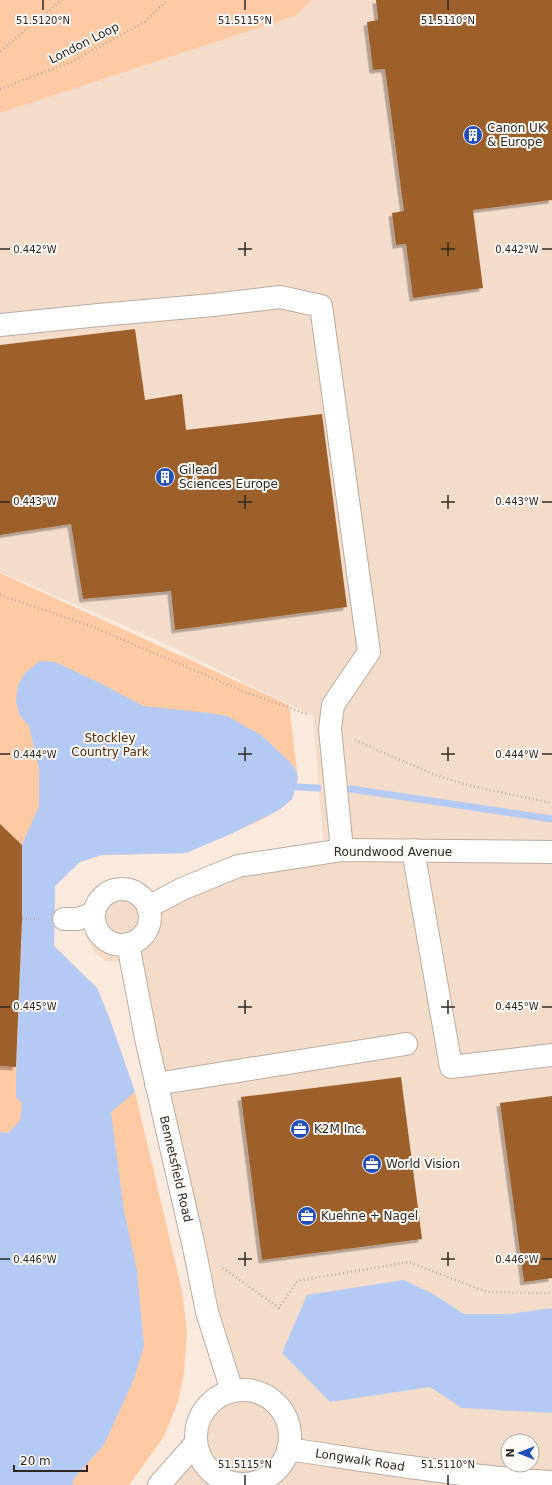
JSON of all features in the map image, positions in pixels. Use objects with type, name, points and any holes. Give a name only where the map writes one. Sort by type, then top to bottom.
[{"type":"street","points":[[0,325],[99,314],[213,305],[280,297],[321,306],[368,652],[333,705],[330,729],[342,850]]},
{"type":"street","name":"Roundwood Avenue","points":[[148,907],[182,889],[238,866],[342,850],[552,852]]},
{"type":"street","points":[[413,850],[451,1067],[552,1055]]},
{"type":"street","points":[[128,889],[137,893],[144,899],[150,916],[148,926],[144,934],[137,941],[119,945],[103,938],[97,931],[94,922],[94,913],[96,904],[110,891],[128,889]]},
{"type":"street","points":[[64,919],[78,919],[94,913]]},
{"type":"street","name":"Bennetsfield Road","points":[[128,944],[156,1084],[194,1247],[207,1312],[232,1391]]},
{"type":"street","points":[[156,1084],[406,1044]]},
{"type":"street","points":[[232,1391],[253,1391],[263,1394],[273,1400],[286,1417],[289,1427],[290,1438],[284,1460],[277,1470],[256,1482],[243,1484],[232,1483],[212,1473],[199,1454],[196,1443],[196,1429],[201,1416],[208,1405],[219,1396],[232,1391]]},
{"type":"street","points":[[159,1485],[196,1443]]},
{"type":"street","name":"Longwalk Road","points":[[288,1449],[510,1482],[552,1482]]},
{"type":"path","points":[[0,51],[62,0]]},
{"type":"path","name":"London Loop","points":[[0,89],[71,62],[145,22],[167,0]]},
{"type":"path","points":[[0,595],[91,626],[246,692],[313,716],[330,729],[435,775],[475,787],[552,803]]},
{"type":"path","points":[[194,1247],[280,1308],[297,1281],[409,1262],[487,1292],[552,1293]]},
{"type":"shaded area","points":[[312,0],[552,0],[552,1485],[157,1485],[192,1441],[194,1420],[206,1401],[227,1387],[124,962],[106,961],[94,952],[86,936],[83,917],[88,902],[101,891],[115,886],[141,891],[153,907],[233,874],[324,848],[313,716],[153,638],[0,572],[0,113],[295,16]]},
{"type":"green space","points":[[0,0],[312,0],[295,16],[0,113]]},
{"type":"green space","name":"Stockley Country Park","points":[[0,573],[289,705],[298,779],[292,799],[279,810],[259,821],[186,853],[101,855],[80,862],[55,886],[54,946],[97,988],[109,1017],[135,1092],[182,1291],[187,1332],[184,1373],[178,1402],[163,1438],[129,1485],[0,1485]]},
{"type":"water","name":"Stockley Country Park","points":[[40,661],[55,662],[102,684],[143,706],[227,716],[261,735],[290,762],[296,770],[298,779],[292,799],[279,810],[231,834],[186,853],[101,855],[80,862],[55,886],[54,946],[97,988],[109,1017],[135,1092],[111,1112],[124,1211],[137,1270],[144,1346],[134,1379],[104,1445],[75,1477],[72,1485],[0,1485],[0,1132],[8,1133],[20,1121],[22,1103],[16,1097],[16,1080],[22,919],[22,845],[39,806],[39,769],[29,726],[20,716],[16,702],[18,685],[25,673]]},
{"type":"water","points":[[404,1280],[433,1294],[464,1314],[509,1314],[552,1308],[552,1413],[462,1408],[430,1387],[330,1402],[282,1353],[307,1295]]},
{"type":"building","name":"Canon UK & Europe","points":[[376,0],[552,0],[552,200],[473,210],[483,288],[413,298],[406,244],[396,245],[392,213],[404,211],[385,69],[373,70],[367,22],[378,20]]},
{"type":"building","name":"Gilead Sciences Europe","points":[[135,329],[145,400],[182,394],[186,430],[322,414],[347,607],[175,630],[171,591],[83,599],[71,524],[0,535],[0,345]]},
{"type":"building","points":[[0,824],[22,845],[22,919],[16,1067],[0,1066]]},
{"type":"building","points":[[401,1077],[422,1239],[262,1260],[241,1097]]},
{"type":"building","points":[[552,1096],[552,1278],[524,1282],[500,1103]]},
{"type":"waterway","points":[[296,787],[318,788]]},
{"type":"waterway","points":[[351,789],[552,819]]},
{"type":"place","name":"Canon UK & Europe","points":[[473,135]]},
{"type":"place","name":"Gilead Sciences Europe","points":[[165,477]]},
{"type":"place","name":"K2M Inc.","points":[[300,1129]]},
{"type":"place","name":"World Vision","points":[[372,1164]]},
{"type":"place","name":"Kuehne + Nagel","points":[[307,1216]]}]
